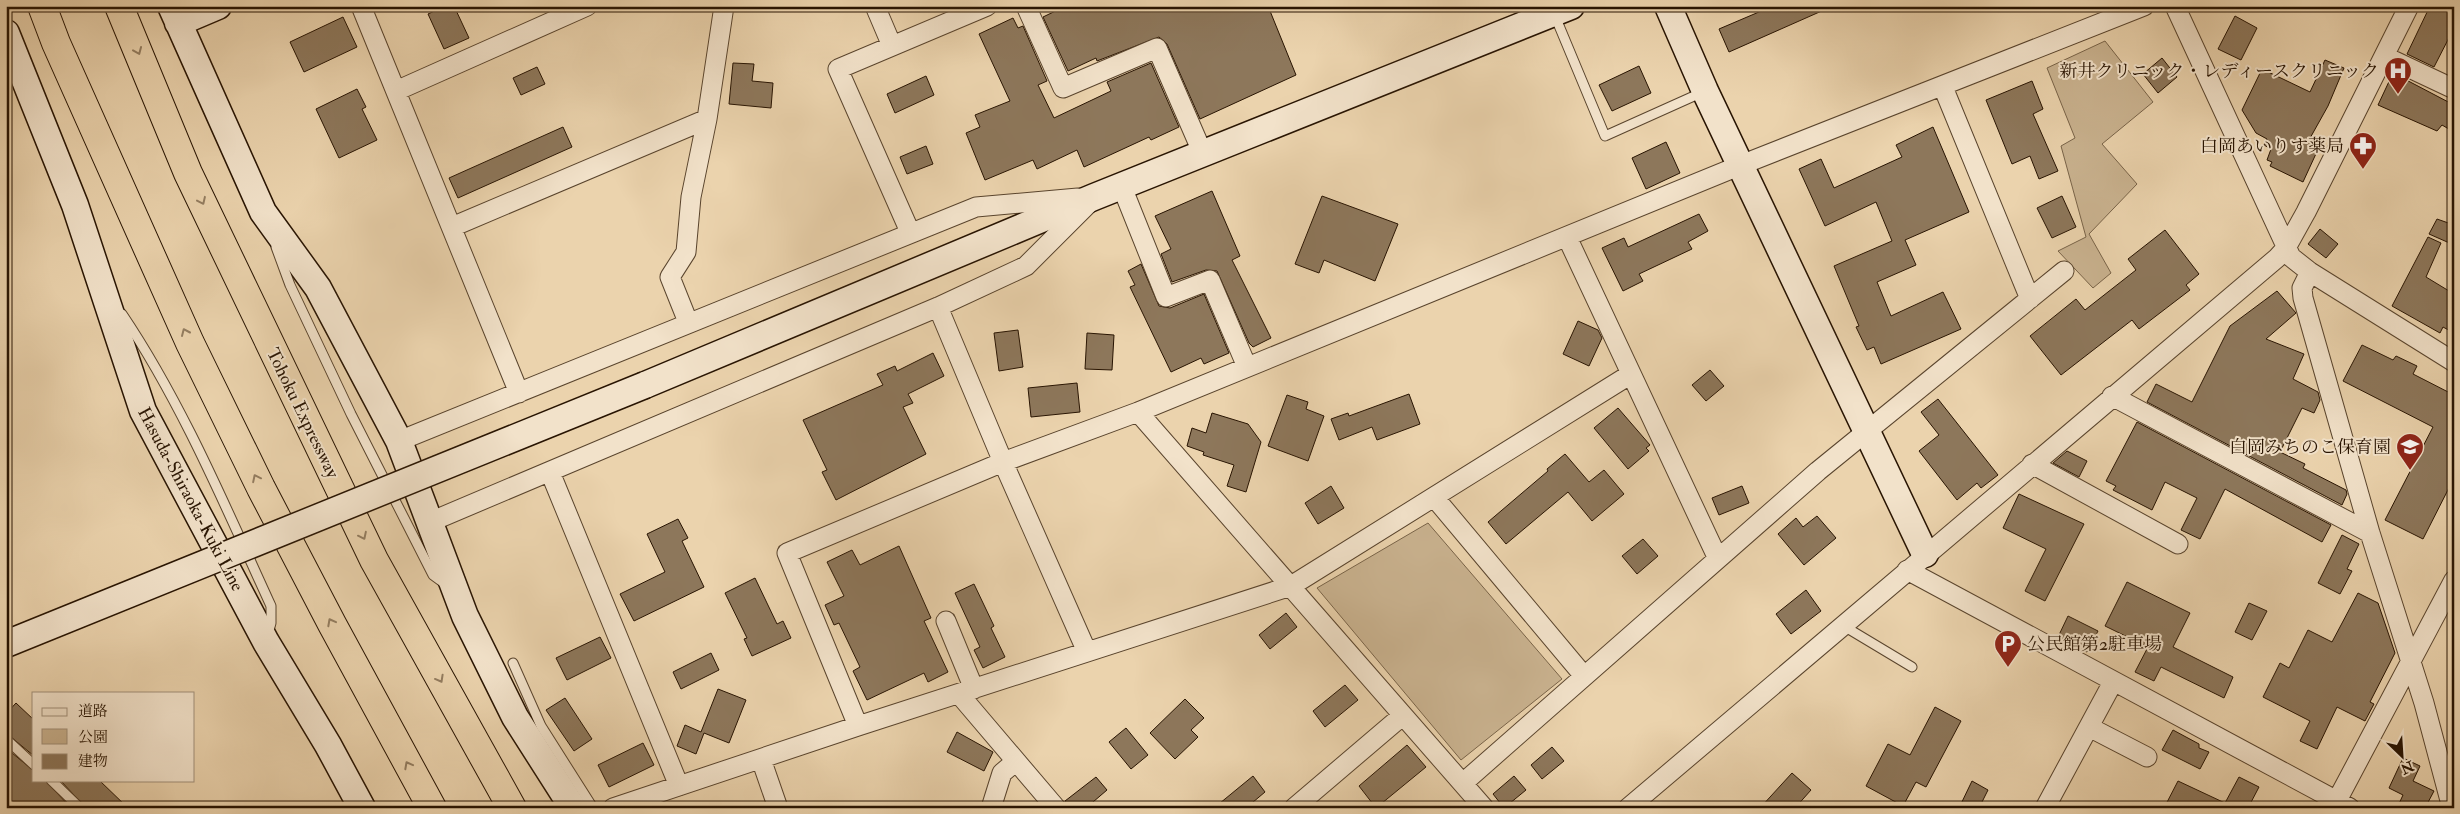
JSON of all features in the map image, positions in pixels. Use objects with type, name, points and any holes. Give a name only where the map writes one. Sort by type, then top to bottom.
[{"type":"highway","points":[[42,6],[60,52],[194,352],[261,488],[323,607],[432,808]]},
{"type":"highway","name":"Tohoku Expressway","points":[[119,6],[188,172],[374,560],[511,804]]},
{"type":"street","points":[[218,6],[174,15],[263,212],[318,288],[399,441],[465,616],[515,717],[573,808]]},
{"type":"street","points":[[361,6],[519,393]]},
{"type":"street","points":[[396,91],[587,6]]},
{"type":"street","points":[[688,322],[670,277],[686,252],[691,197],[707,119],[724,6]]},
{"type":"street","points":[[875,6],[892,46]]},
{"type":"street","points":[[910,232],[838,68],[987,6]]},
{"type":"street","points":[[1026,6],[1063,88],[1157,48],[1203,154]]},
{"type":"street","points":[[1668,6],[1705,91],[1742,165],[1865,431],[1916,562],[2113,682],[2340,806],[2454,580]]},
{"type":"street","points":[[858,726],[787,553],[1003,462],[1138,412],[1742,165],[2144,6]]},
{"type":"street","points":[[2175,6],[2286,248],[2297,263],[2454,362]]},
{"type":"street","points":[[1628,808],[2112,396],[2268,267],[2286,248],[2409,6]]},
{"type":"street","points":[[6,644],[645,385],[1094,197],[1563,10]]},
{"type":"street","name":"Hasuda-Shiraoka-Kuki Line","points":[[6,33],[75,205],[143,411],[266,642],[328,744],[355,805]]},
{"type":"street","points":[[2384,56],[2454,89]]},
{"type":"street","points":[[1943,87],[2030,299]]},
{"type":"street","points":[[452,227],[707,119]]},
{"type":"street","points":[[1122,187],[1166,298],[1210,280],[1247,367]]},
{"type":"street","points":[[399,441],[976,206],[1094,197]]},
{"type":"street","points":[[430,522],[938,307],[1026,266],[1094,197]]},
{"type":"street","points":[[1567,237],[1718,559]]},
{"type":"street","points":[[1464,783],[1865,431],[2064,271]]},
{"type":"street","points":[[2310,272],[2302,288],[2303,298],[2370,533],[2411,662],[2452,808]]},
{"type":"street","points":[[938,307],[1003,462],[1088,652]]},
{"type":"street","points":[[613,808],[858,726],[1291,586],[1631,374]]},
{"type":"street","points":[[2112,396],[2370,533]]},
{"type":"street","points":[[1138,412],[1484,808]]},
{"type":"street","points":[[2032,464],[2178,544]]},
{"type":"street","points":[[550,472],[679,786]]},
{"type":"street","points":[[1434,497],[1584,676]]},
{"type":"street","points":[[946,621],[966,692],[1015,762],[1056,808]]},
{"type":"street","points":[[2045,808],[2113,682]]},
{"type":"street","points":[[1294,808],[1402,716]]},
{"type":"street","points":[[2089,727],[2147,757]]},
{"type":"street","points":[[761,759],[778,808]]},
{"type":"street","points":[[990,808],[1002,773],[1015,762]]},
{"type":"lane","points":[[1563,10],[1606,136],[1705,91]]},
{"type":"lane","points":[[263,212],[290,285],[350,414],[433,575],[456,592]]},
{"type":"lane","points":[[1842,625],[1912,667]]},
{"type":"lane","points":[[513,663],[541,726],[593,808]]},
{"type":"lane","points":[[6,739],[32,763]]},
{"type":"lane","points":[[52,782],[80,808]]},
{"type":"green space","points":[[2105,41],[2153,102],[2102,144],[2137,184],[2089,234],[2111,273],[2093,288],[2058,251],[2086,237],[2061,146],[2075,138],[2047,68]]},
{"type":"green space","points":[[1428,523],[1562,679],[1461,760],[1317,588]]},
{"type":"building","points":[[445,6],[454,6],[469,38],[444,49],[428,14]]},
{"type":"building","points":[[1066,6],[1268,6],[1296,75],[1200,119],[1167,44],[1159,37],[1097,61],[1096,58],[1068,71],[1043,17]]},
{"type":"building","points":[[1773,6],[1833,6],[1729,52],[1719,29]]},
{"type":"building","points":[[2430,6],[2454,6],[2454,28],[2434,67],[2407,54]]},
{"type":"building","points":[[2235,16],[2257,28],[2241,60],[2218,49]]},
{"type":"building","points":[[343,17],[357,47],[304,72],[290,42]]},
{"type":"building","points":[[1013,18],[1018,28],[1023,26],[1047,81],[1038,85],[1054,118],[1111,91],[1107,82],[1151,63],[1179,127],[1151,140],[1149,137],[1084,167],[1077,150],[1037,169],[1033,160],[985,180],[966,133],[980,127],[975,115],[1010,101],[979,34]]},
{"type":"building","points":[[2162,58],[2177,77],[2158,93],[2143,74]]},
{"type":"building","points":[[2325,60],[2344,68],[2328,106],[2309,140],[2320,145],[2303,182],[2270,166],[2272,162],[2267,160],[2271,149],[2264,145],[2267,139],[2256,133],[2242,110],[2262,69],[2310,92]]},
{"type":"building","points":[[733,63],[754,64],[752,81],[773,83],[771,108],[729,104]]},
{"type":"building","points":[[1639,66],[1651,93],[1612,111],[1599,85]]},
{"type":"building","points":[[537,67],[545,84],[521,95],[513,78]]},
{"type":"building","points":[[2393,73],[2454,105],[2454,132],[2442,125],[2437,131],[2378,105]]},
{"type":"building","points":[[926,76],[934,95],[895,113],[887,94]]},
{"type":"building","points":[[2032,81],[2043,109],[2033,114],[2058,171],[2039,179],[2030,156],[2012,164],[1986,100]]},
{"type":"building","points":[[357,89],[366,107],[362,109],[377,140],[339,158],[316,109]]},
{"type":"building","points":[[563,127],[572,147],[458,198],[449,178]]},
{"type":"building","points":[[1933,127],[1969,212],[1905,240],[1916,265],[1877,282],[1891,316],[1943,292],[1961,329],[1881,364],[1874,347],[1867,350],[1856,327],[1859,326],[1834,266],[1892,241],[1876,202],[1825,226],[1799,169],[1821,159],[1834,188],[1902,157],[1896,145]]},
{"type":"building","points":[[1666,142],[1680,173],[1646,189],[1632,158]]},
{"type":"building","points":[[926,146],[933,164],[907,174],[900,157]]},
{"type":"building","points":[[1212,191],[1240,256],[1232,260],[1271,338],[1253,347],[1249,343],[1217,271],[1206,270],[1172,282],[1161,254],[1171,249],[1155,216]]},
{"type":"building","points":[[1322,196],[1398,224],[1375,281],[1324,260],[1319,273],[1295,264]]},
{"type":"building","points":[[2062,196],[2076,227],[2052,238],[2037,208]]},
{"type":"building","points":[[1699,214],[1708,231],[1688,242],[1692,249],[1639,274],[1643,281],[1623,291],[1602,248],[1624,238],[1628,247]]},
{"type":"building","points":[[2437,219],[2454,225],[2454,245],[2429,234]]},
{"type":"building","points":[[2320,229],[2338,244],[2326,258],[2308,244]]},
{"type":"building","points":[[2165,230],[2199,274],[2186,285],[2190,290],[2139,329],[2132,320],[2061,375],[2030,336],[2076,299],[2085,310],[2136,270],[2128,259]]},
{"type":"building","points":[[2428,237],[2441,243],[2426,277],[2454,294],[2454,333],[2443,327],[2440,333],[2392,306]]},
{"type":"building","points":[[1141,264],[1159,306],[1170,308],[1204,294],[1229,353],[1204,364],[1201,358],[1171,372],[1130,287],[1135,285],[1128,271]]},
{"type":"building","points":[[2277,291],[2296,313],[2266,339],[2304,354],[2293,379],[2318,392],[2320,400],[2314,413],[2302,408],[2280,452],[2305,464],[2303,468],[2346,490],[2347,494],[2342,505],[2147,402],[2156,384],[2192,402],[2230,326]]},
{"type":"building","points":[[1578,321],[1598,330],[1602,338],[1589,366],[1563,354]]},
{"type":"building","points":[[1018,330],[1023,367],[999,371],[994,333]]},
{"type":"building","points":[[1087,333],[1114,335],[1112,370],[1085,369]]},
{"type":"building","points":[[2362,345],[2393,360],[2396,356],[2417,366],[2413,374],[2454,395],[2454,478],[2423,539],[2385,520],[2433,427],[2343,381]]},
{"type":"building","points":[[933,353],[944,376],[908,394],[913,403],[903,407],[926,454],[836,500],[822,472],[827,470],[803,420],[883,385],[877,374],[895,366],[897,371]]},
{"type":"building","points":[[1710,370],[1724,386],[1706,401],[1692,385]]},
{"type":"building","points":[[1077,383],[1080,412],[1031,417],[1028,388]]},
{"type":"building","points":[[1409,394],[1420,424],[1377,440],[1372,427],[1339,440],[1331,419],[1348,413],[1349,416]]},
{"type":"building","points":[[1287,395],[1308,402],[1306,409],[1324,416],[1308,461],[1268,446]]},
{"type":"building","points":[[1938,399],[1998,475],[1981,488],[1977,483],[1957,500],[1919,451],[1939,435],[1921,412]]},
{"type":"building","points":[[1618,408],[1650,445],[1646,448],[1649,451],[1628,469],[1594,428]]},
{"type":"building","points":[[1212,413],[1248,424],[1261,442],[1246,492],[1227,486],[1234,465],[1203,455],[1204,452],[1187,446],[1192,428],[1206,433]]},
{"type":"building","points":[[2137,422],[2331,525],[2322,542],[2225,489],[2200,539],[2181,530],[2197,498],[2165,482],[2152,510],[2113,490],[2116,486],[2106,481]]},
{"type":"building","points":[[2067,451],[2087,461],[2079,477],[2053,463]]},
{"type":"building","points":[[1565,454],[1589,482],[1604,470],[1624,494],[1592,521],[1568,492],[1506,544],[1488,522]]},
{"type":"building","points":[[1331,486],[1344,508],[1318,524],[1305,503]]},
{"type":"building","points":[[1742,486],[1749,503],[1719,515],[1712,498]]},
{"type":"building","points":[[2019,494],[2084,524],[2045,601],[2025,591],[2046,549],[2003,528]]},
{"type":"building","points":[[1817,516],[1836,538],[1804,565],[1778,534],[1796,518],[1803,527]]},
{"type":"building","points":[[678,519],[688,538],[682,541],[704,587],[634,621],[620,594],[665,572],[647,534]]},
{"type":"building","points":[[2342,535],[2359,544],[2347,569],[2352,571],[2340,594],[2318,583]]},
{"type":"building","points":[[1643,539],[1658,556],[1637,574],[1622,556]]},
{"type":"building","points":[[899,546],[931,618],[924,621],[948,672],[928,682],[924,673],[867,700],[853,671],[860,667],[839,623],[834,625],[825,605],[844,596],[827,562],[852,550],[860,565]]},
{"type":"building","points":[[755,578],[777,624],[783,621],[791,638],[752,656],[744,639],[747,638],[725,593]]},
{"type":"building","points":[[2127,582],[2190,613],[2173,647],[2233,677],[2224,698],[2161,667],[2154,681],[2135,672],[2148,647],[2105,626]]},
{"type":"building","points":[[974,584],[994,626],[991,628],[1005,657],[983,668],[974,650],[980,647],[955,593]]},
{"type":"building","points":[[1806,590],[1821,611],[1791,634],[1776,614]]},
{"type":"building","points":[[2358,593],[2378,603],[2395,653],[2370,702],[2374,704],[2365,721],[2337,707],[2317,749],[2300,741],[2310,721],[2263,697],[2280,663],[2289,668],[2308,630],[2332,642]]},
{"type":"building","points":[[2249,603],[2267,611],[2252,640],[2235,632]]},
{"type":"building","points":[[1286,613],[1297,627],[1270,649],[1259,635]]},
{"type":"building","points":[[2068,616],[2098,631],[2087,652],[2058,637]]},
{"type":"building","points":[[600,637],[611,658],[567,680],[556,658]]},
{"type":"building","points":[[711,653],[719,670],[681,689],[673,672]]},
{"type":"building","points":[[1345,685],[1358,700],[1325,727],[1313,711]]},
{"type":"building","points":[[718,689],[746,700],[729,743],[704,733],[696,754],[677,746],[685,725],[701,732]]},
{"type":"building","points":[[565,698],[592,739],[574,751],[546,710]]},
{"type":"building","points":[[1185,699],[1204,718],[1191,730],[1198,737],[1175,759],[1150,733]]},
{"type":"building","points":[[16,703],[32,718],[32,754],[6,733],[6,714]]},
{"type":"building","points":[[1935,707],[1961,721],[1926,787],[1916,782],[1903,806],[1866,786],[1888,744],[1910,755]]},
{"type":"building","points":[[1126,728],[1148,755],[1131,769],[1109,742]]},
{"type":"building","points":[[2173,730],[2199,744],[2199,748],[2209,752],[2200,769],[2162,750]]},
{"type":"building","points":[[957,732],[993,752],[984,771],[947,752]]},
{"type":"building","points":[[643,743],[654,765],[609,787],[598,765]]},
{"type":"building","points":[[1407,745],[1426,767],[1376,808],[1359,786]]},
{"type":"building","points":[[1552,747],[1564,761],[1542,779],[1531,765]]},
{"type":"building","points":[[6,748],[32,769],[32,782],[47,782],[71,808],[6,808]]},
{"type":"building","points":[[2403,758],[2420,766],[2413,781],[2434,791],[2425,808],[2397,808],[2403,795],[2389,788]]},
{"type":"building","points":[[1792,773],[1811,790],[1795,808],[1760,808]]},
{"type":"building","points":[[1253,776],[1265,792],[1246,808],[1214,808]]},
{"type":"building","points":[[1514,776],[1526,790],[1504,808],[1493,794]]},
{"type":"building","points":[[1096,777],[1107,790],[1086,808],[1067,808],[1065,801]]},
{"type":"building","points":[[2239,777],[2259,787],[2248,808],[2164,808],[2178,781],[2225,803]]},
{"type":"building","points":[[1972,781],[1988,790],[1979,808],[1959,808]]},
{"type":"building","points":[[62,782],[101,782],[128,808],[86,808]]},
{"type":"place","name":"新井クリニック・レディースクリニック","points":[[2398,95]]},
{"type":"place","name":"白岡あいりす薬局","points":[[2363,170]]},
{"type":"place","name":"白岡みちのこ保育園","points":[[2410,471]]},
{"type":"place","name":"公民館第2駐車場","points":[[2008,668]]}]
